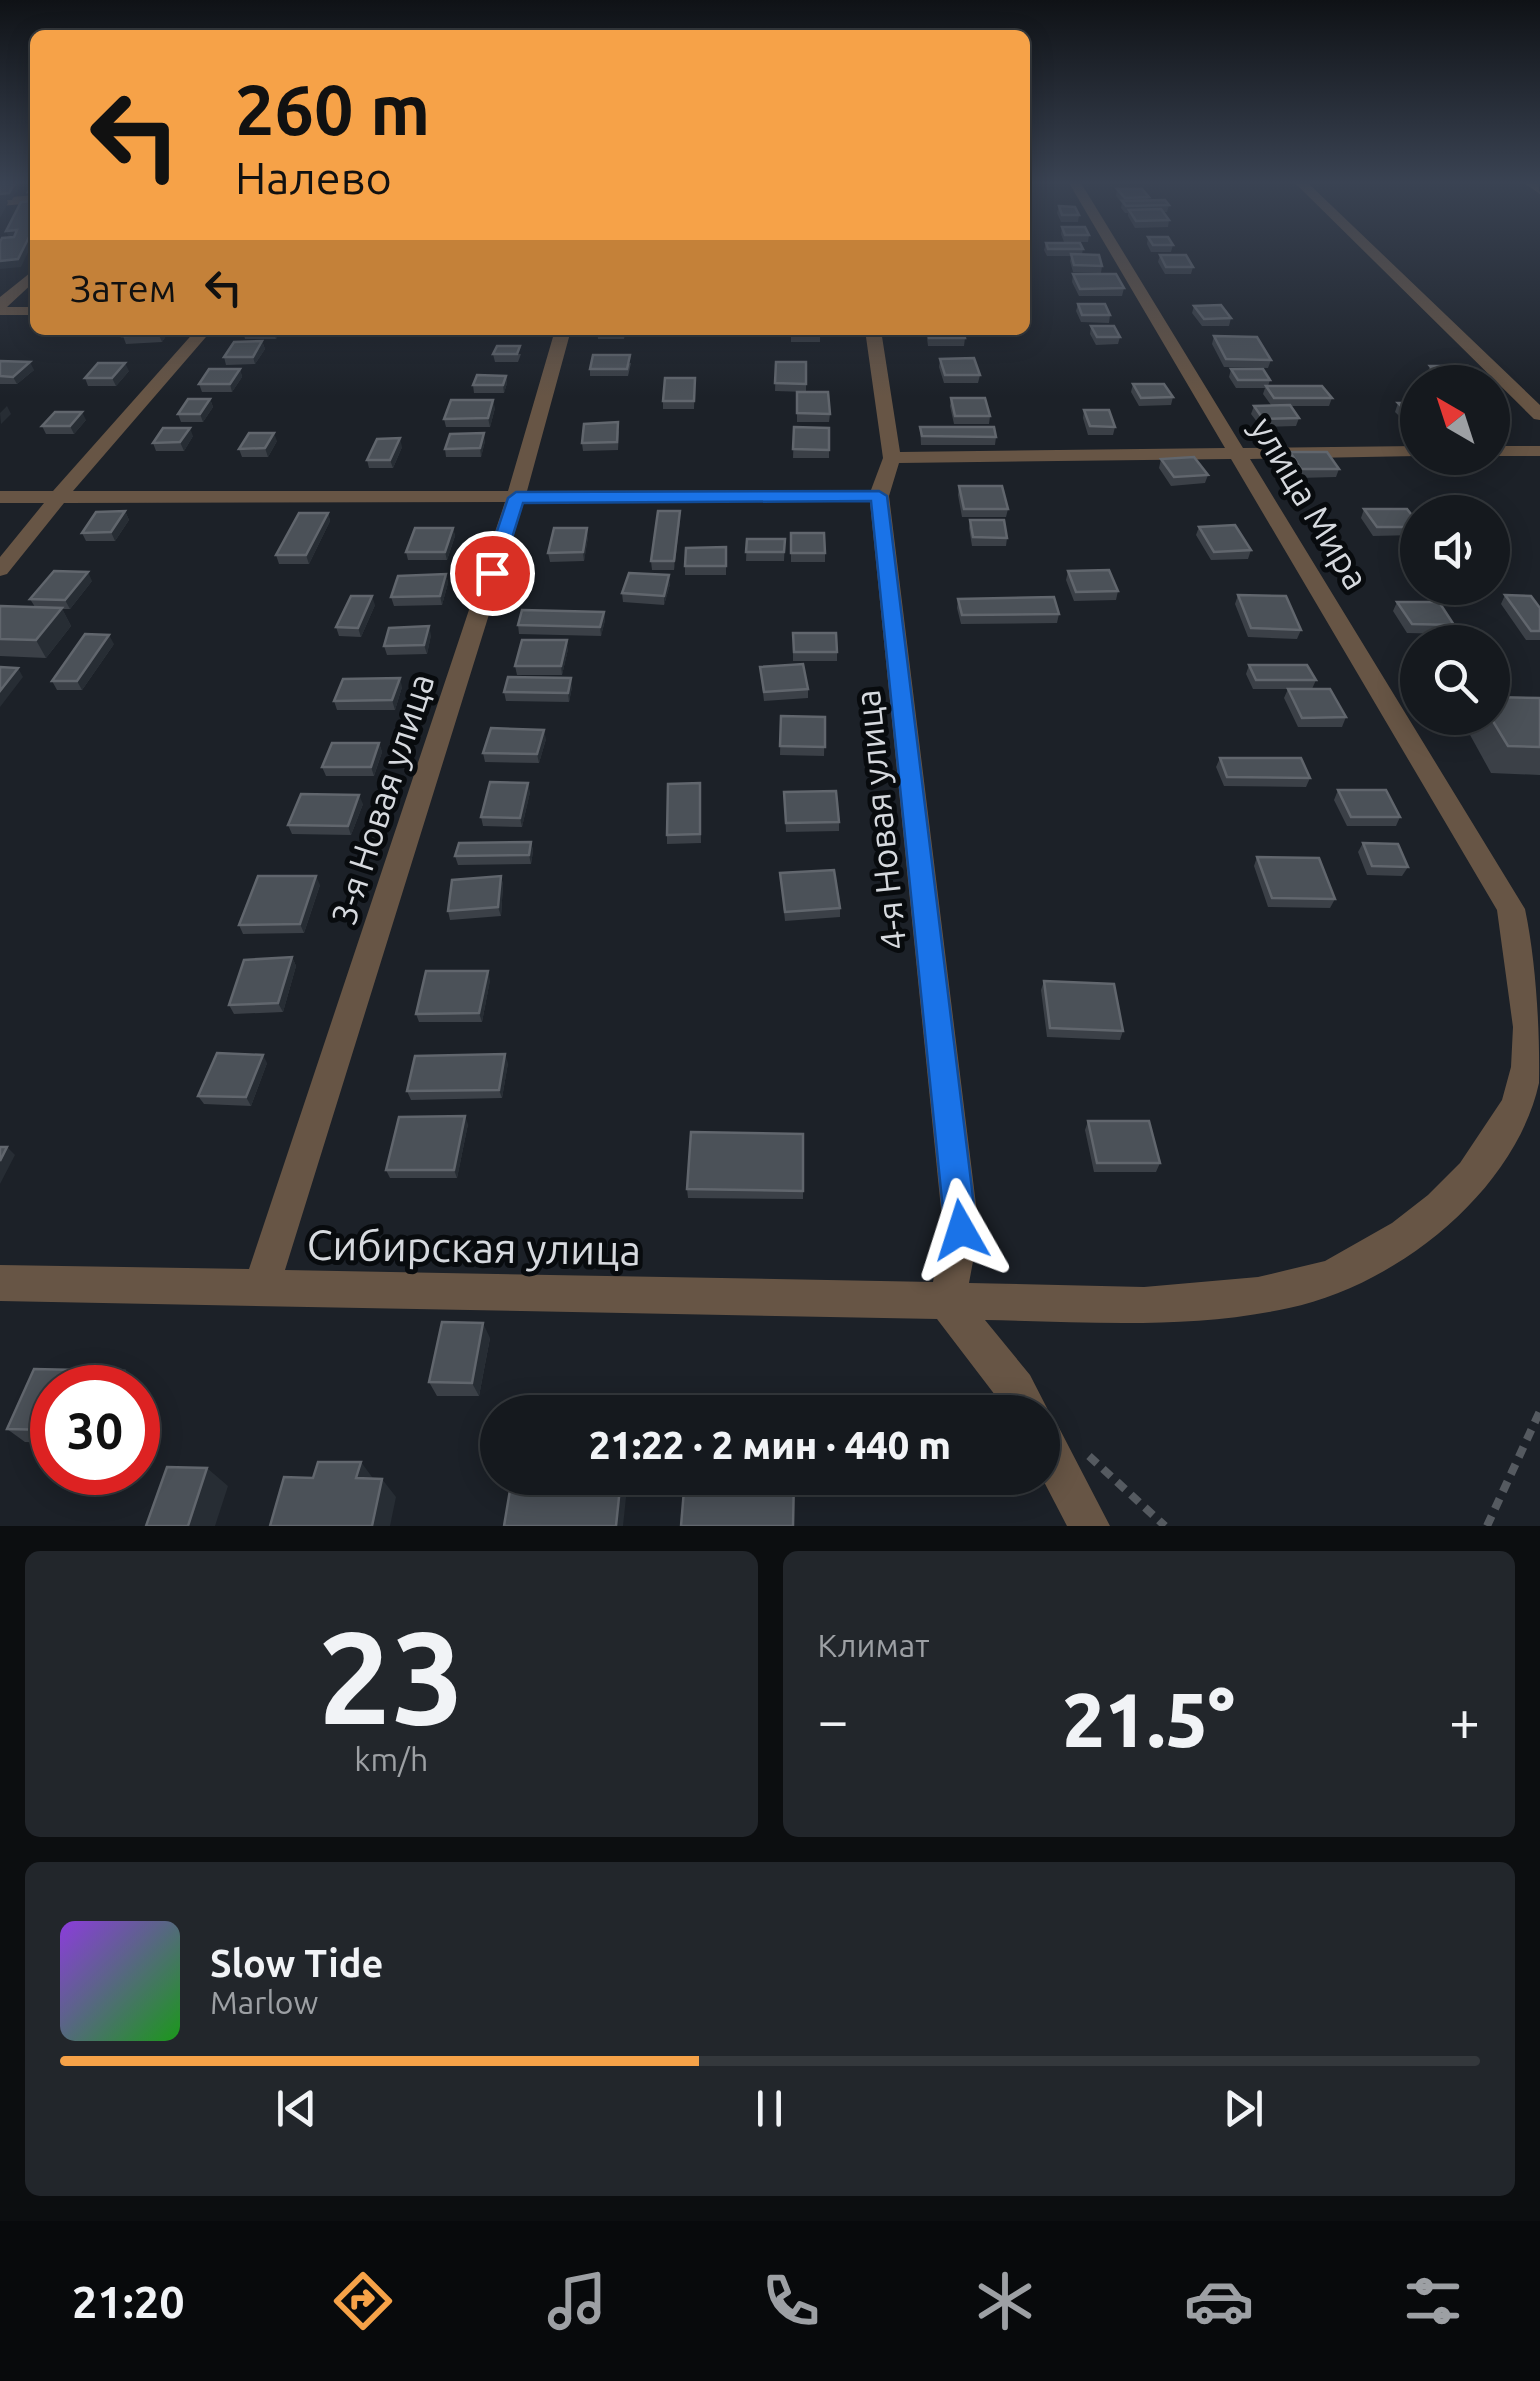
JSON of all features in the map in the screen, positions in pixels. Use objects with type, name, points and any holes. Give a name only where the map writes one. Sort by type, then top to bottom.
[{"type":"street","name":"улица Мира","points":[[946,1303],[1144,1305],[1297,1289],[1389,1249],[1468,1178],[1504,1132],[1527,1070],[1528,997],[1511,909],[1118,254]]},
{"type":"street","points":[[1374,254],[1540,415]]},
{"type":"street","points":[[0,280],[30,276]]},
{"type":"street","points":[[0,308],[30,278]]},
{"type":"street","points":[[0,308],[30,311]]},
{"type":"street","points":[[0,570],[58,496],[200,335]]},
{"type":"street","name":"3-я Новая улица","points":[[262,1288],[516,498],[562,335]]},
{"type":"street","name":"4-я Новая улица","points":[[874,335],[892,458],[879,496],[961,1230],[946,1303]]},
{"type":"street","points":[[892,458],[1400,451]]},
{"type":"street","points":[[1510,451],[1540,451]]},
{"type":"street","points":[[0,497],[879,496]]},
{"type":"street","name":"Сибирская улица","points":[[0,1283],[946,1303]]},
{"type":"street","points":[[946,1303],[1016,1395]]},
{"type":"street","points":[[1060,1470],[1089,1526]]},
{"type":"path","points":[[1487,1526],[1540,1411]]},
{"type":"path","points":[[1082,1449],[1165,1526]]},
{"type":"building","points":[[0,254],[20,254],[18,259],[0,261]]},
{"type":"building","points":[[1071,254],[1099,255],[1102,266],[1074,265]]},
{"type":"building","points":[[1160,255],[1186,255],[1193,267],[1166,267]]},
{"type":"building","points":[[1073,274],[1116,274],[1124,288],[1080,289]]},
{"type":"building","points":[[1078,304],[1105,304],[1110,315],[1082,315]]},
{"type":"building","points":[[1221,305],[1231,318],[1204,319],[1194,306]]},
{"type":"building","points":[[1091,326],[1114,326],[1120,337],[1097,337]]},
{"type":"building","points":[[929,335],[965,338],[929,338]]},
{"type":"building","points":[[1214,336],[1257,337],[1271,360],[1226,359]]},
{"type":"building","points":[[262,341],[253,357],[224,357],[234,342]]},
{"type":"building","points":[[497,346],[520,346],[517,354],[493,354]]},
{"type":"building","points":[[593,355],[630,355],[627,369],[590,369]]},
{"type":"building","points":[[974,358],[980,375],[945,375],[940,359]]},
{"type":"building","points":[[0,361],[30,362],[13,377],[0,376]]},
{"type":"building","points":[[776,362],[806,362],[806,384],[775,383]]},
{"type":"building","points":[[98,363],[125,363],[112,378],[85,378]]},
{"type":"building","points":[[209,369],[240,369],[230,384],[199,384]]},
{"type":"building","points":[[1231,369],[1263,369],[1270,380],[1238,380]]},
{"type":"building","points":[[477,375],[506,376],[503,385],[473,385]]},
{"type":"building","points":[[665,378],[695,378],[694,401],[663,401]]},
{"type":"building","points":[[1133,384],[1164,384],[1173,397],[1141,398]]},
{"type":"building","points":[[1266,386],[1322,386],[1332,398],[1274,398]]},
{"type":"building","points":[[797,392],[828,392],[830,414],[797,413]]},
{"type":"building","points":[[951,398],[985,398],[990,416],[955,416]]},
{"type":"building","points":[[188,399],[210,399],[200,414],[178,414]]},
{"type":"building","points":[[451,400],[493,400],[488,418],[444,419]]},
{"type":"building","points":[[1290,405],[1299,418],[1263,419],[1254,406]]},
{"type":"building","points":[[1084,410],[1109,410],[1115,427],[1090,426]]},
{"type":"building","points":[[55,412],[82,412],[70,426],[42,426]]},
{"type":"building","points":[[618,422],[617,442],[582,443],[584,424]]},
{"type":"building","points":[[794,427],[829,428],[829,450],[793,449]]},
{"type":"building","points":[[920,427],[994,427],[996,437],[922,436]]},
{"type":"building","points":[[163,428],[190,428],[180,442],[153,443]]},
{"type":"building","points":[[249,433],[274,433],[265,448],[239,449]]},
{"type":"building","points":[[484,433],[480,448],[445,449],[450,434]]},
{"type":"building","points":[[400,438],[390,460],[367,460],[377,439]]},
{"type":"building","points":[[1290,452],[1327,452],[1339,469],[1301,469]]},
{"type":"building","points":[[1194,457],[1208,475],[1174,477],[1161,459]]},
{"type":"building","points":[[959,486],[1002,486],[1008,509],[964,509]]},
{"type":"building","points":[[1364,509],[1400,509],[1400,527],[1377,527]]},
{"type":"building","points":[[125,511],[111,532],[82,533],[96,512]]},
{"type":"building","points":[[658,511],[680,511],[674,561],[651,561]]},
{"type":"building","points":[[299,513],[328,513],[306,555],[276,555]]},
{"type":"building","points":[[970,520],[1004,520],[1007,538],[973,537]]},
{"type":"building","points":[[1235,525],[1251,550],[1214,552],[1199,527]]},
{"type":"building","points":[[415,528],[453,528],[445,552],[406,552]]},
{"type":"building","points":[[554,528],[587,528],[583,552],[548,553]]},
{"type":"building","points":[[791,533],[824,533],[825,553],[791,553]]},
{"type":"building","points":[[747,539],[785,539],[784,552],[746,552]]},
{"type":"building","points":[[726,547],[726,566],[685,566],[686,548]]},
{"type":"building","points":[[1109,570],[1118,591],[1076,592],[1068,571]]},
{"type":"building","points":[[54,571],[88,572],[65,600],[30,599]]},
{"type":"building","points":[[629,573],[669,575],[664,596],[622,593]]},
{"type":"building","points":[[446,574],[440,596],[391,597],[398,576]]},
{"type":"building","points":[[1238,595],[1286,596],[1301,630],[1251,628]]},
{"type":"building","points":[[1510,595],[1531,596],[1540,608],[1540,631],[1531,631],[1510,602]]},
{"type":"building","points":[[351,596],[372,596],[358,628],[336,627]]},
{"type":"building","points":[[1054,597],[1059,614],[962,615],[958,599]]},
{"type":"building","points":[[1397,602],[1441,605],[1454,625],[1412,624]]},
{"type":"building","points":[[0,606],[62,608],[36,640],[0,639]]},
{"type":"building","points":[[522,610],[604,612],[600,627],[518,625]]},
{"type":"building","points":[[429,626],[424,645],[384,646],[389,628]]},
{"type":"building","points":[[793,633],[836,633],[837,652],[794,652]]},
{"type":"building","points":[[85,634],[109,635],[77,681],[52,681]]},
{"type":"building","points":[[522,640],[567,640],[561,666],[515,666]]},
{"type":"building","points":[[803,664],[808,689],[764,692],[760,667]]},
{"type":"building","points":[[1249,665],[1307,665],[1316,680],[1256,680]]},
{"type":"building","points":[[0,667],[18,668],[0,691]]},
{"type":"building","points":[[508,677],[571,678],[568,693],[504,692]]},
{"type":"building","points":[[400,678],[392,700],[334,701],[343,679]]},
{"type":"building","points":[[1288,689],[1330,689],[1346,717],[1302,718]]},
{"type":"building","points":[[1510,697],[1540,698],[1540,747],[1508,746],[1501,735],[1510,735]]},
{"type":"building","points":[[781,716],[825,717],[825,747],[780,746]]},
{"type":"building","points":[[491,728],[544,730],[537,754],[483,753]]},
{"type":"building","points":[[332,743],[379,743],[371,767],[322,767]]},
{"type":"building","points":[[1220,758],[1301,758],[1310,778],[1227,777]]},
{"type":"building","points":[[490,782],[528,783],[520,818],[481,817]]},
{"type":"building","points":[[700,783],[700,834],[667,835],[668,784]]},
{"type":"building","points":[[1338,790],[1386,790],[1400,817],[1351,817]]},
{"type":"building","points":[[836,791],[839,822],[786,823],[784,792]]},
{"type":"building","points":[[301,794],[359,795],[348,826],[288,825]]},
{"type":"building","points":[[531,842],[529,855],[455,856],[459,843]]},
{"type":"building","points":[[1363,843],[1398,844],[1408,867],[1372,866]]},
{"type":"building","points":[[1257,857],[1319,858],[1335,899],[1272,898]]},
{"type":"building","points":[[834,870],[840,908],[785,912],[780,873]]},
{"type":"building","points":[[258,876],[316,876],[300,924],[239,925]]},
{"type":"building","points":[[501,876],[498,907],[448,911],[452,880]]},
{"type":"building","points":[[292,957],[278,1003],[229,1005],[244,960]]},
{"type":"building","points":[[426,971],[488,971],[479,1013],[416,1014]]},
{"type":"building","points":[[1044,981],[1114,984],[1123,1031],[1050,1028]]},
{"type":"building","points":[[217,1053],[263,1055],[246,1097],[198,1096]]},
{"type":"building","points":[[505,1054],[499,1090],[407,1091],[415,1056]]},
{"type":"building","points":[[465,1116],[454,1170],[386,1170],[399,1117]]},
{"type":"building","points":[[1088,1121],[1149,1121],[1160,1163],[1097,1163]]},
{"type":"building","points":[[691,1132],[803,1134],[803,1191],[687,1189]]},
{"type":"building","points":[[442,1322],[483,1323],[472,1383],[429,1382]]},
{"type":"building","points":[[30,1378],[30,1430],[7,1429]]},
{"type":"building","points":[[318,1462],[361,1462],[356,1478],[382,1479],[372,1526],[270,1526],[284,1477],[313,1478]]},
{"type":"building","points":[[167,1467],[207,1468],[188,1526],[146,1526]]},
{"type":"building","points":[[509,1495],[619,1495],[616,1526],[504,1526]]},
{"type":"building","points":[[684,1495],[794,1495],[793,1526],[681,1526]]},
{"type":"route","points":[[492,573],[516,498],[879,496],[961,1230]]}]
